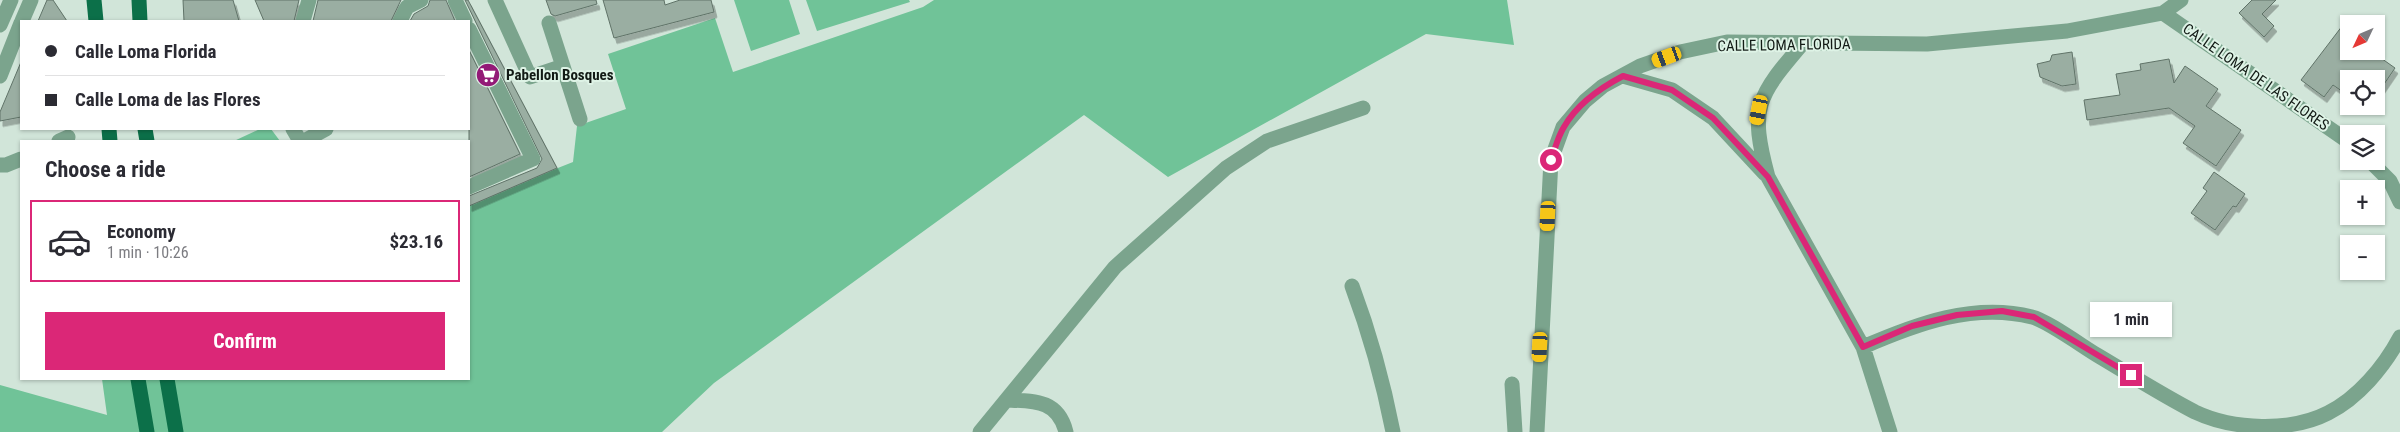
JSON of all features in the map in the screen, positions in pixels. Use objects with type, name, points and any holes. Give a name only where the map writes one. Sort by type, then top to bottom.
[{"type":"main road","points":[[94,0],[96,20]]},
{"type":"main road","points":[[139,0],[140,20]]},
{"type":"main road","points":[[138,380],[147,432]]},
{"type":"main road","points":[[167,380],[176,432]]},
{"type":"street","points":[[0,25],[10,0]]},
{"type":"street","points":[[23,20],[31,0]]},
{"type":"street","points":[[303,20],[309,0]]},
{"type":"street","points":[[400,20],[405,4],[421,0]]},
{"type":"street","points":[[454,0],[464,20]]},
{"type":"street","points":[[495,0],[530,77],[563,66]]},
{"type":"street","name":"CALLE LOMA FLORIDA","points":[[1537,432],[1551,160],[1563,127],[1585,100],[1603,86],[1640,66],[1680,52],[1727,42],[1927,44],[2067,31],[2163,13],[2182,0]]},
{"type":"street","name":"CALLE LOMA DE LAS FLORES","points":[[2163,13],[2340,136]]},
{"type":"street","points":[[549,23],[580,119]]},
{"type":"street","points":[[0,76],[20,27]]},
{"type":"street","points":[[470,31],[533,159],[470,187]]},
{"type":"street","points":[[1768,177],[1760,146],[1757,121],[1761,100],[1773,78],[1802,43]]},
{"type":"street","points":[[1623,76],[1672,90],[1713,118],[1768,177],[1863,347],[1890,432]]},
{"type":"street","points":[[980,432],[1114,267],[1226,168],[1267,141],[1363,108]]},
{"type":"street","points":[[306,140],[324,130]]},
{"type":"street","points":[[0,165],[6,165],[20,159]]},
{"type":"street","points":[[2379,170],[2390,181],[2400,202]]},
{"type":"street","points":[[1352,286],[1384,385],[1393,432]]},
{"type":"street","points":[[1863,347],[1912,326],[1957,315],[2002,311],[2034,317],[2197,413],[2240,426],[2288,426],[2328,413],[2362,388],[2387,361],[2400,338]]},
{"type":"street","points":[[1512,384],[1515,432]]},
{"type":"street","points":[[1007,400],[1038,402],[1051,407],[1058,414],[1066,432]]},
{"type":"green space","points":[[734,0],[789,0],[800,34],[751,51]]},
{"type":"green space","points":[[806,0],[909,0],[910,2],[817,31]]},
{"type":"green space","points":[[934,0],[1507,0],[1514,45],[1426,34],[1168,177],[1084,115],[714,383],[662,432],[0,432],[0,385],[107,415],[102,380],[470,380],[470,203],[573,162],[577,126],[626,109],[608,54],[715,18],[733,72],[923,7]]},
{"type":"green space","points":[[258,130],[272,130],[279,140],[236,140]]},
{"type":"building","points":[[47,0],[53,0],[66,20],[38,20]]},
{"type":"building","points":[[183,0],[233,0],[239,20],[184,20]]},
{"type":"building","points":[[255,0],[299,0],[294,20],[264,20]]},
{"type":"building","points":[[318,0],[401,0],[391,20],[313,20]]},
{"type":"building","points":[[430,0],[446,0],[455,20],[411,20],[414,14],[428,6]]},
{"type":"building","points":[[465,0],[468,0],[557,168],[470,206],[470,196],[537,168],[542,159]]},
{"type":"building","points":[[546,0],[596,0],[597,4],[555,16],[551,14]]},
{"type":"building","points":[[603,0],[664,0],[665,5],[680,0],[711,0],[714,12],[614,38]]},
{"type":"building","points":[[2252,0],[2276,0],[2262,14],[2274,26],[2264,37],[2239,13]]},
{"type":"building","points":[[2340,29],[2340,60],[2384,60],[2395,68],[2385,83],[2385,70],[2340,70],[2340,90],[2333,85],[2324,97],[2301,80]]},
{"type":"building","points":[[470,52],[520,154],[470,177]]},
{"type":"building","points":[[2072,52],[2076,84],[2062,86],[2040,77],[2037,64],[2050,61],[2052,55]]},
{"type":"building","points":[[2169,59],[2174,83],[2185,66],[2218,89],[2206,106],[2241,130],[2216,166],[2183,143],[2195,126],[2169,108],[2087,120],[2084,100],[2120,95],[2116,74],[2141,70],[2140,64]]},
{"type":"building","points":[[20,64],[20,117],[0,121],[0,112]]},
{"type":"building","points":[[2214,172],[2245,194],[2236,207],[2233,206],[2215,230],[2191,213],[2207,191],[2203,188]]},
{"type":"place","name":"Pabellon Bosques","points":[[488,75]]},
{"type":"route","points":[[1551,160],[1563,127],[1585,100],[1603,86],[1623,76],[1672,90],[1713,118],[1768,177],[1863,347],[1912,326],[1957,315],[2002,311],[2034,317],[2131,375]]}]
